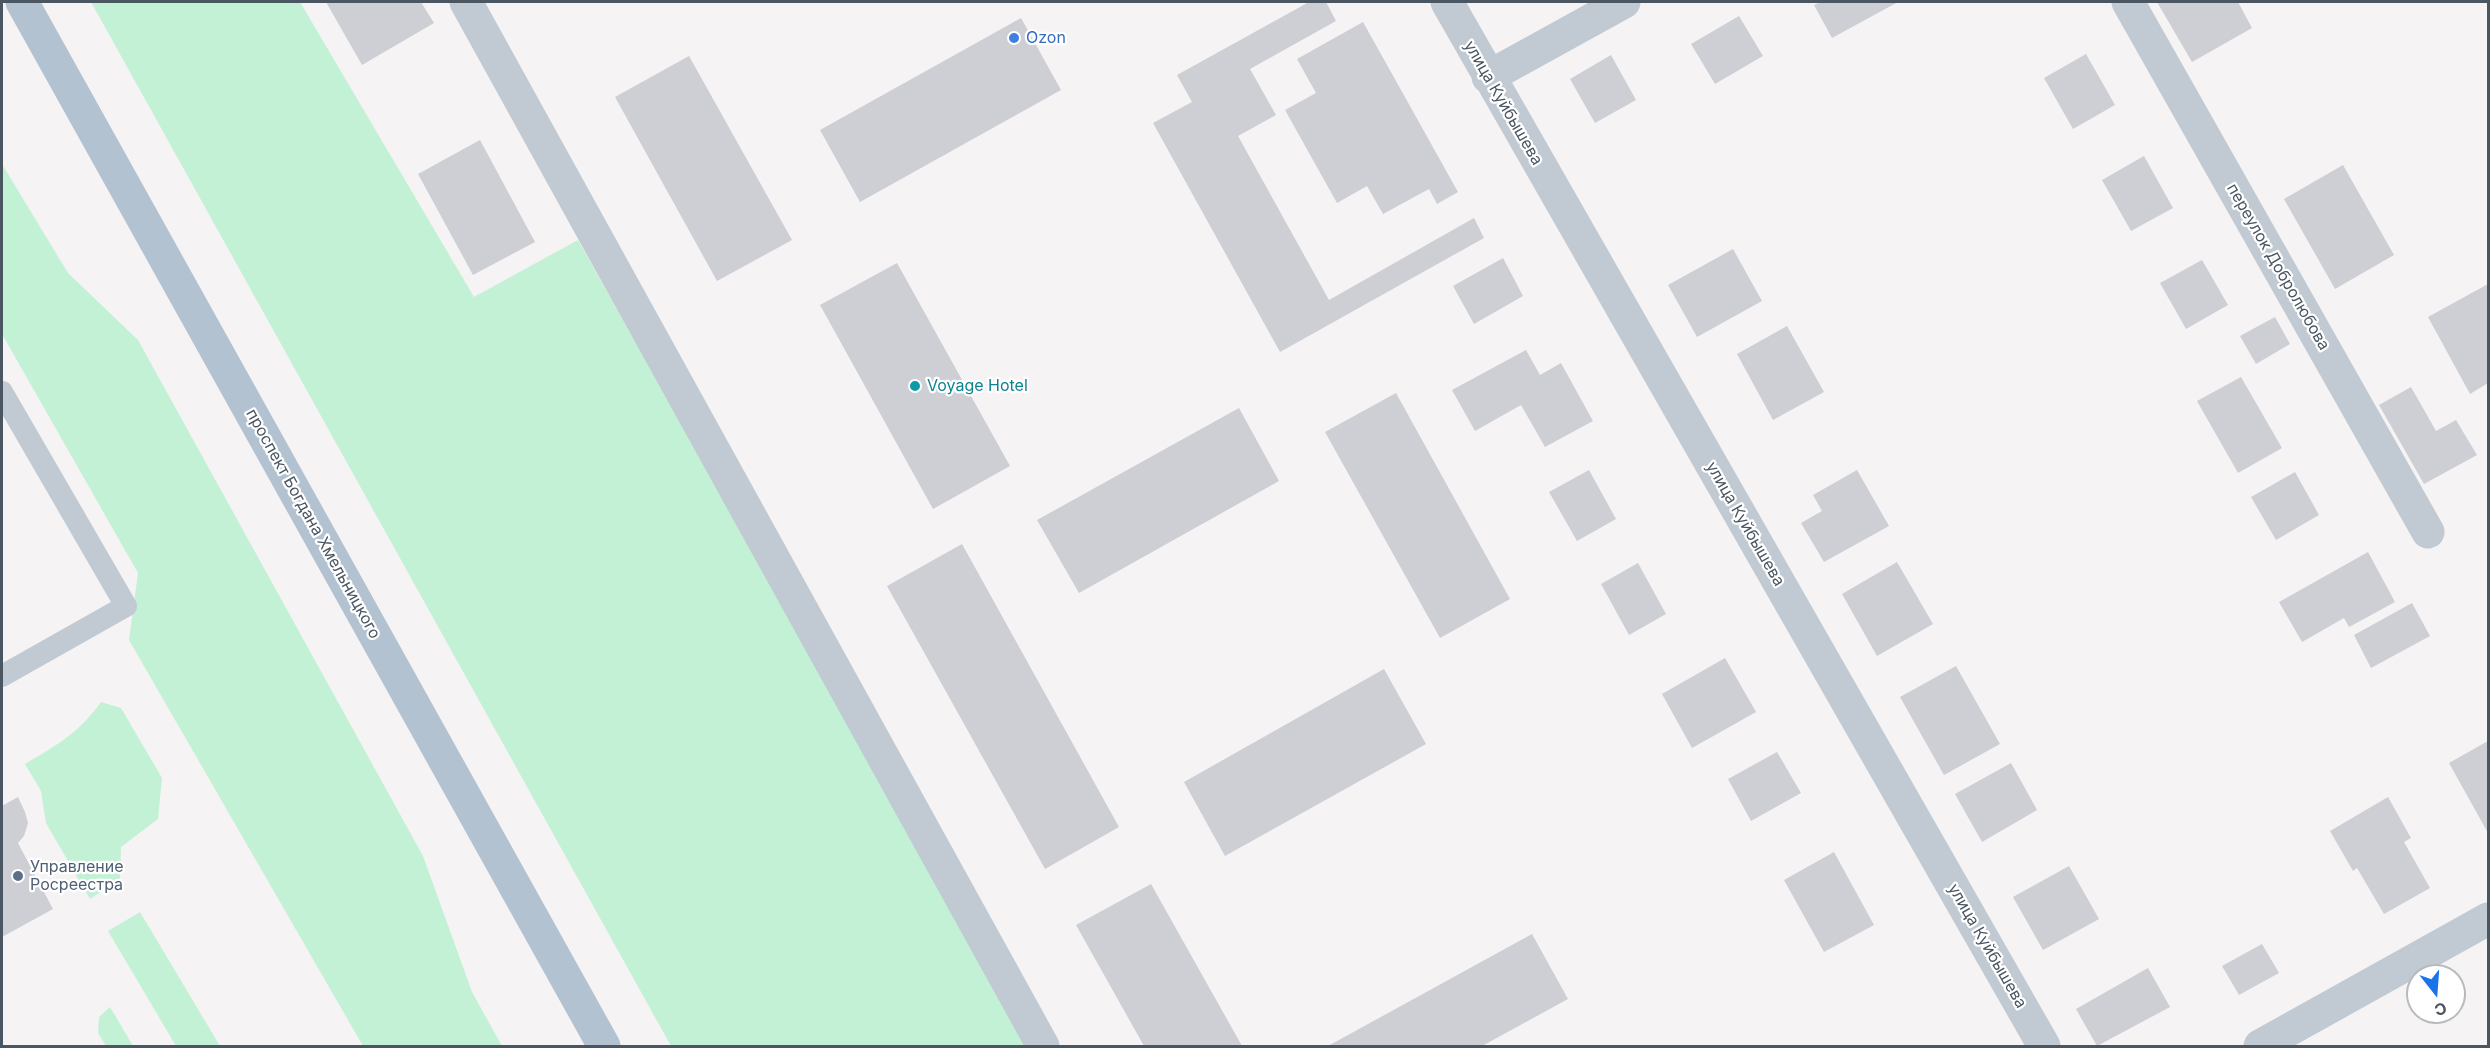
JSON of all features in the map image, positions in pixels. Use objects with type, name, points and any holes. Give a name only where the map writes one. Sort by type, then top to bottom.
[{"type":"main road","name":"проспект Богдана Хмельницкого","points":[[22,2],[604,1047]]},
{"type":"street","points":[[466,2],[1043,1047]]},
{"type":"street","name":"улица Куйбышева","points":[[1447,2],[2044,1047]]},
{"type":"street","points":[[1488,77],[1624,2]]},
{"type":"street","name":"переулок Добролюбова","points":[[2128,2],[2428,532]]},
{"type":"street","points":[[2260,1047],[2488,920]]},
{"type":"lane","points":[[2,392],[126,606],[4,674]]},
{"type":"green space","points":[[91,2],[300,2],[474,297],[578,240],[1030,1046],[671,1046]]},
{"type":"green space","points":[[2,164],[68,273],[138,340],[423,856],[472,992],[502,1046],[363,1046],[129,640],[138,573],[2,334]]},
{"type":"green space","points":[[101,702],[121,708],[162,778],[158,819],[121,847],[120,879],[90,899],[46,823],[41,791],[25,764],[76,730]]},
{"type":"green space","points":[[140,912],[220,1046],[176,1046],[108,931]]},
{"type":"green space","points":[[110,1007],[133,1046],[106,1046],[98,1033],[99,1017]]},
{"type":"building","points":[[326,2],[421,2],[434,23],[362,65]]},
{"type":"building","points":[[1309,2],[1326,2],[1336,21],[1250,69],[1276,115],[1238,136],[1329,300],[1474,218],[1484,238],[1280,352],[1153,123],[1192,102],[1177,75]]},
{"type":"building","points":[[1821,2],[1898,2],[1832,38],[1814,5]]},
{"type":"building","points":[[2157,2],[2238,2],[2252,28],[2192,62]]},
{"type":"building","points":[[1739,16],[1763,56],[1715,84],[1691,44]]},
{"type":"building","points":[[1021,18],[1061,90],[860,202],[820,130]]},
{"type":"building","points":[[1363,22],[1458,192],[1437,204],[1429,189],[1383,214],[1367,186],[1337,203],[1285,110],[1316,93],[1297,59]]},
{"type":"building","points":[[2086,54],[2115,105],[2073,129],[2044,78]]},
{"type":"building","points":[[1611,55],[1636,100],[1595,123],[1570,79]]},
{"type":"building","points":[[689,56],[792,240],[717,281],[615,97]]},
{"type":"building","points":[[480,140],[535,242],[473,275],[418,174]]},
{"type":"building","points":[[2144,156],[2173,208],[2131,231],[2102,180]]},
{"type":"building","points":[[2343,165],[2394,255],[2335,289],[2284,199]]},
{"type":"building","points":[[1733,249],[1762,301],[1697,337],[1668,285]]},
{"type":"building","points":[[1503,258],[1523,296],[1474,324],[1453,286]]},
{"type":"building","points":[[2202,260],[2228,305],[2186,329],[2160,283]]},
{"type":"building","name":"Voyage Hotel","points":[[897,263],[1010,466],[933,509],[820,305]]},
{"type":"building","points":[[2488,284],[2488,383],[2470,394],[2428,317]]},
{"type":"building","points":[[2275,317],[2290,344],[2256,364],[2240,336]]},
{"type":"building","points":[[1787,326],[1824,392],[1773,420],[1737,354]]},
{"type":"building","points":[[1526,350],[1540,375],[1561,363],[1593,421],[1545,447],[1521,405],[1475,431],[1452,390]]},
{"type":"building","points":[[2241,377],[2282,448],[2238,473],[2197,401]]},
{"type":"building","points":[[2411,387],[2436,431],[2456,420],[2477,455],[2424,484],[2379,405]]},
{"type":"building","points":[[1396,393],[1510,599],[1440,638],[1325,432]]},
{"type":"building","points":[[1239,408],[1279,481],[1079,593],[1037,520]]},
{"type":"building","points":[[1589,470],[1616,519],[1577,541],[1549,492]]},
{"type":"building","points":[[1857,470],[1889,526],[1824,562],[1801,523],[1822,511],[1813,495]]},
{"type":"building","points":[[2295,472],[2319,515],[2276,540],[2251,497]]},
{"type":"building","points":[[962,544],[1119,827],[1045,869],[887,586]]},
{"type":"building","points":[[2368,552],[2395,602],[2349,627],[2344,618],[2302,642],[2279,602]]},
{"type":"building","points":[[1897,562],[1933,624],[1877,656],[1842,594]]},
{"type":"building","points":[[1638,563],[1666,614],[1629,635],[1601,584]]},
{"type":"building","points":[[2412,603],[2430,636],[2371,668],[2354,635]]},
{"type":"building","points":[[1725,658],[1756,712],[1692,748],[1662,694]]},
{"type":"building","points":[[1956,666],[2000,744],[1944,775],[1900,697]]},
{"type":"building","points":[[1384,669],[1426,744],[1225,856],[1184,782]]},
{"type":"building","points":[[2488,741],[2488,833],[2449,763]]},
{"type":"building","points":[[1777,752],[1801,793],[1751,821],[1728,779]]},
{"type":"building","points":[[2011,763],[2037,810],[1982,842],[1955,794]]},
{"type":"building","name":"Управление Росреестра","points":[[18,797],[28,823],[24,836],[18,843],[53,909],[2,937],[2,806]]},
{"type":"building","points":[[2388,797],[2411,838],[2404,842],[2430,888],[2384,914],[2357,868],[2353,871],[2330,831]]},
{"type":"building","points":[[1834,852],[1874,925],[1824,952],[1784,880]]},
{"type":"building","points":[[2069,866],[2099,919],[2043,950],[2013,897]]},
{"type":"building","points":[[1151,884],[1242,1046],[1144,1046],[1076,925]]},
{"type":"building","points":[[1532,934],[1568,999],[1482,1046],[1328,1046]]},
{"type":"building","points":[[2262,944],[2279,973],[2239,995],[2222,966]]},
{"type":"building","points":[[2148,968],[2170,1007],[2097,1046],[2076,1009]]},
{"type":"place","name":"Ozon","points":[[1014,38]]},
{"type":"place","name":"Voyage Hotel","points":[[915,386]]},
{"type":"place","name":"Управление Росреестра","points":[[18,876]]}]
